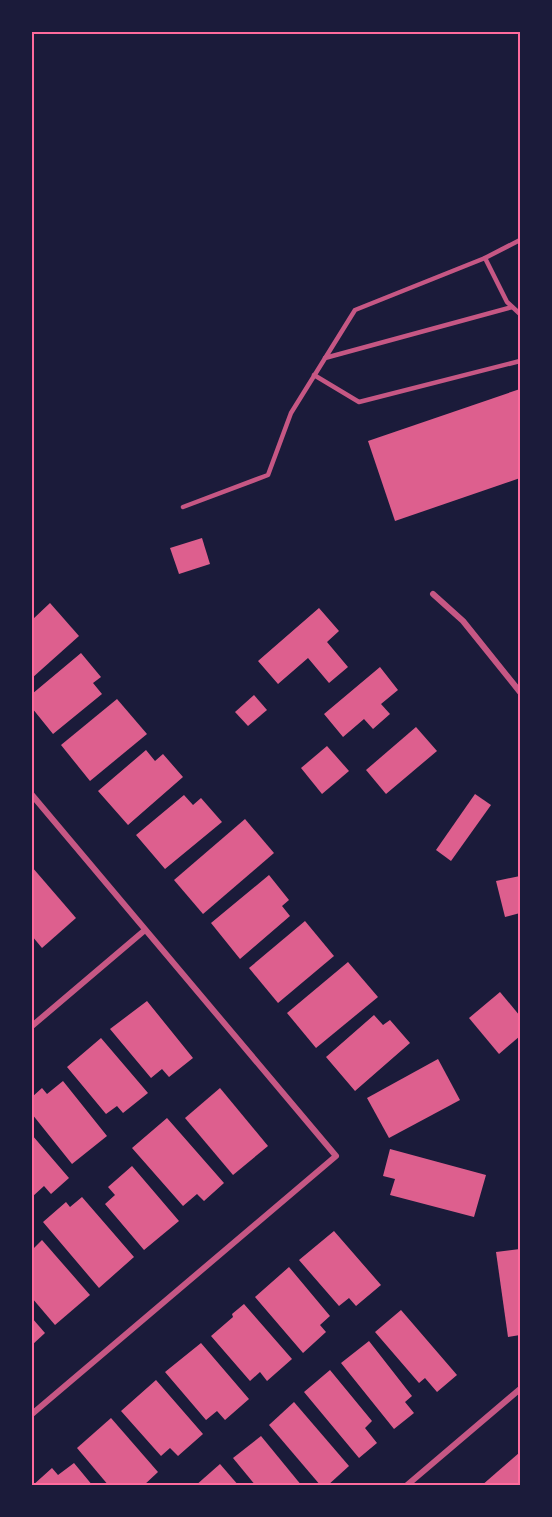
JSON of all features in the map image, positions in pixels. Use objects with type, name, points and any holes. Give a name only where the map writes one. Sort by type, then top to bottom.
[{"type":"street","points":[[433,594],[463,621],[520,692]]},
{"type":"street","points":[[32,795],[336,1156],[32,1414]]},
{"type":"street","points":[[32,1026],[145,930]]},
{"type":"street","points":[[406,1485],[520,1389]]},
{"type":"lane","points":[[183,507],[268,475],[291,413],[355,310],[485,258],[520,240]]},
{"type":"lane","points":[[485,258],[507,302],[520,315]]},
{"type":"lane","points":[[325,358],[512,308]]},
{"type":"lane","points":[[314,375],[359,402],[520,361]]},
{"type":"building","points":[[520,389],[520,478],[395,521],[368,441]]},
{"type":"building","points":[[202,538],[210,564],[179,574],[170,548]]},
{"type":"building","points":[[50,603],[79,636],[32,678],[32,620]]},
{"type":"building","points":[[319,608],[339,631],[327,642],[348,667],[329,683],[308,658],[278,684],[258,661]]},
{"type":"building","points":[[81,653],[101,677],[93,683],[102,694],[53,734],[32,708],[32,694]]},
{"type":"building","points":[[380,667],[398,690],[381,704],[390,714],[373,729],[364,719],[343,737],[324,714]]},
{"type":"building","points":[[254,695],[267,710],[248,726],[235,712]]},
{"type":"building","points":[[117,699],[147,734],[90,781],[61,745]]},
{"type":"building","points":[[416,727],[437,751],[386,794],[366,770]]},
{"type":"building","points":[[327,746],[349,771],[322,794],[301,768]]},
{"type":"building","points":[[146,750],[155,761],[163,754],[183,777],[128,825],[98,791]]},
{"type":"building","points":[[475,794],[491,805],[451,861],[436,850]]},
{"type":"building","points":[[184,795],[193,805],[201,798],[222,822],[165,869],[136,835]]},
{"type":"building","points":[[245,819],[274,853],[203,914],[174,880]]},
{"type":"building","points":[[32,867],[76,918],[42,948],[32,936]]},
{"type":"building","points":[[269,875],[289,900],[282,906],[290,916],[240,959],[211,923]]},
{"type":"building","points":[[520,876],[520,913],[505,917],[496,881]]},
{"type":"building","points":[[305,921],[334,956],[278,1003],[249,968]]},
{"type":"building","points":[[348,962],[378,997],[316,1048],[287,1013]]},
{"type":"building","points":[[500,992],[520,1016],[520,1036],[499,1054],[469,1018]]},
{"type":"building","points":[[147,1001],[193,1058],[169,1077],[162,1069],[151,1078],[110,1029]]},
{"type":"building","points":[[374,1015],[383,1025],[390,1020],[410,1043],[355,1091],[326,1057]]},
{"type":"building","points":[[101,1038],[148,1093],[123,1113],[117,1106],[106,1114],[67,1067]]},
{"type":"building","points":[[438,1059],[460,1100],[389,1138],[367,1098]]},
{"type":"building","points":[[63,1081],[107,1136],[72,1164],[32,1114],[32,1097],[42,1088],[47,1094]]},
{"type":"building","points":[[220,1088],[268,1146],[233,1175],[185,1118]]},
{"type":"building","points":[[167,1118],[224,1183],[204,1201],[197,1194],[183,1206],[132,1148]]},
{"type":"building","points":[[32,1135],[69,1178],[51,1194],[44,1186],[32,1197]]},
{"type":"building","points":[[390,1149],[486,1175],[474,1217],[390,1195],[395,1179],[383,1176]]},
{"type":"building","points":[[132,1166],[179,1221],[144,1250],[105,1204],[115,1195],[108,1187]]},
{"type":"building","points":[[82,1197],[134,1257],[99,1288],[43,1222],[66,1202],[70,1207]]},
{"type":"building","points":[[334,1231],[381,1285],[356,1306],[349,1298],[339,1306],[299,1260]]},
{"type":"building","points":[[42,1240],[90,1295],[55,1325],[32,1298],[32,1250]]},
{"type":"building","points":[[520,1249],[520,1335],[508,1337],[496,1252]]},
{"type":"building","points":[[289,1267],[330,1316],[320,1325],[326,1332],[303,1353],[255,1297]]},
{"type":"building","points":[[244,1304],[292,1359],[267,1381],[260,1372],[250,1381],[211,1336]]},
{"type":"building","points":[[401,1310],[457,1375],[437,1392],[425,1378],[419,1383],[375,1332]]},
{"type":"building","points":[[32,1318],[45,1333],[32,1345]]},
{"type":"building","points":[[369,1341],[412,1396],[405,1402],[414,1413],[394,1429],[341,1363]]},
{"type":"building","points":[[201,1343],[249,1399],[225,1420],[217,1411],[206,1420],[165,1372]]},
{"type":"building","points":[[330,1370],[372,1421],[365,1428],[377,1443],[359,1458],[304,1392]]},
{"type":"building","points":[[156,1380],[203,1434],[178,1456],[170,1448],[161,1456],[121,1411]]},
{"type":"building","points":[[294,1402],[349,1466],[327,1486],[321,1486],[269,1425]]},
{"type":"building","points":[[111,1418],[158,1472],[143,1486],[109,1486],[77,1448]]},
{"type":"building","points":[[261,1436],[302,1486],[256,1486],[233,1458]]},
{"type":"building","points":[[519,1453],[520,1486],[481,1486]]},
{"type":"building","points":[[74,1463],[93,1486],[32,1486],[52,1468],[58,1475]]},
{"type":"building","points":[[220,1464],[239,1486],[195,1486]]}]
